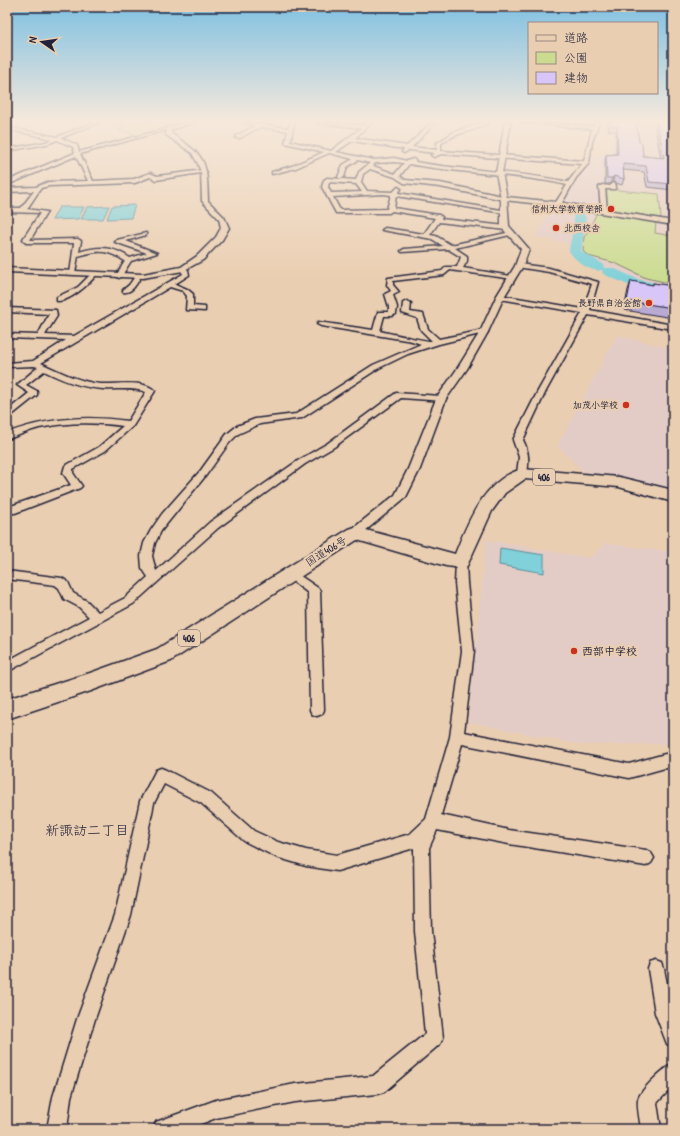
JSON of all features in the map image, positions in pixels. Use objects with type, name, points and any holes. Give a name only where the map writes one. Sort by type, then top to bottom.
[{"type":"highway","name":"406","points":[[461,561],[475,526],[489,503],[497,492],[522,474],[619,482],[673,496]]},
{"type":"highway","name":"国道406号","points":[[7,709],[91,682],[164,655],[355,532],[446,559],[461,561]]},
{"type":"street","points":[[7,183],[26,175]]},
{"type":"street","points":[[88,175],[91,183]]},
{"type":"street","points":[[23,210],[39,187],[48,184],[135,180],[150,175],[156,178],[180,175]]},
{"type":"street","points":[[7,270],[138,276],[183,269],[200,258],[219,238],[225,228],[222,218],[211,209],[205,201],[204,175]]},
{"type":"street","points":[[358,182],[360,175]]},
{"type":"street","points":[[394,175],[404,181],[440,185],[504,197],[558,204],[673,223]]},
{"type":"street","points":[[499,175],[500,185],[504,197],[504,211],[508,231]]},
{"type":"street","points":[[518,175],[570,184]]},
{"type":"street","points":[[558,204],[577,175]]},
{"type":"street","points":[[358,182],[327,180],[325,187],[331,195],[338,212],[389,211],[391,209],[439,217],[426,236]]},
{"type":"street","points":[[391,209],[391,198],[404,181]]},
{"type":"street","points":[[358,182],[365,192]]},
{"type":"street","points":[[604,212],[602,188],[613,188],[613,185]]},
{"type":"street","points":[[7,190],[37,190]]},
{"type":"street","points":[[331,195],[365,192],[394,193],[504,211]]},
{"type":"street","points":[[7,210],[44,212],[26,239],[28,242],[78,241],[72,273]]},
{"type":"street","points":[[355,532],[400,497],[414,469],[441,399],[462,369],[484,332],[500,297],[518,266],[524,249],[522,244],[508,231],[437,220]]},
{"type":"street","points":[[385,230],[434,237],[464,256],[464,261],[460,268]]},
{"type":"street","points":[[404,251],[449,247],[508,231]]},
{"type":"street","points":[[76,255],[144,234]]},
{"type":"street","points":[[119,241],[154,253],[129,260],[119,276]]},
{"type":"street","points":[[104,247],[129,260]]},
{"type":"street","points":[[518,266],[550,270],[596,283],[586,312],[542,391],[518,440],[524,450],[525,463],[522,474]]},
{"type":"street","points":[[376,332],[382,314],[392,314],[393,307],[389,294],[395,292],[390,285],[390,279],[444,273],[448,268],[460,268],[511,278]]},
{"type":"street","points":[[16,432],[7,416],[34,393],[21,385],[39,365],[75,338],[186,275],[186,271],[183,269]]},
{"type":"street","points":[[60,299],[80,288],[94,274]]},
{"type":"street","points":[[125,291],[132,286],[138,276]]},
{"type":"street","points":[[170,285],[185,290],[191,295],[189,308],[202,309]]},
{"type":"street","points":[[500,297],[673,326]]},
{"type":"street","points":[[407,303],[406,313],[420,316],[432,343]]},
{"type":"street","points":[[7,310],[53,312],[53,316],[40,337]]},
{"type":"street","points":[[321,324],[376,332],[432,343]]},
{"type":"street","points":[[156,578],[148,569],[147,557],[151,542],[168,513],[204,472],[224,440],[251,422],[300,416],[382,363],[432,343],[484,332]]},
{"type":"street","points":[[7,336],[75,338]]},
{"type":"street","points":[[7,365],[39,365],[68,380],[96,386],[143,388],[151,392],[130,424],[102,449],[68,468],[68,473],[77,486],[11,510],[7,509]]},
{"type":"street","points":[[7,667],[129,601],[214,525],[302,462],[331,445],[399,395],[441,399]]},
{"type":"street","points":[[7,436],[23,429],[72,420],[101,419],[130,424]]},
{"type":"street","points":[[163,1129],[216,1109],[295,1093],[377,1085],[434,1038],[423,931],[421,848],[432,823],[457,736],[468,651],[461,583],[461,561]]},
{"type":"street","points":[[290,573],[314,592],[317,710]]},
{"type":"street","points":[[7,575],[58,581],[64,585],[68,596],[82,604],[97,618]]},
{"type":"street","points":[[457,736],[629,771],[665,761],[673,762]]},
{"type":"street","points":[[57,1129],[62,1097],[86,1019],[123,915],[147,801],[161,775],[206,798],[249,836],[276,849],[306,858],[337,862],[414,840],[432,823],[438,822],[508,837],[646,858]]},
{"type":"street","points":[[656,969],[664,1013],[673,1038]]},
{"type":"street","points":[[651,1129],[647,1100],[673,1073]]},
{"type":"shaded area","name":"信州大学教育学部","points":[[578,175],[673,175],[673,289],[636,282],[571,253],[571,244],[536,237],[548,215],[545,214],[552,204],[559,205]]},
{"type":"shaded area","name":"加茂小学校","points":[[617,335],[673,349],[673,491],[633,479],[587,475],[557,446]]},
{"type":"shaded area","name":"西部中学校","points":[[486,540],[590,558],[603,546],[603,543],[673,552],[673,744],[581,745],[468,722]]},
{"type":"green space","points":[[607,189],[659,194],[661,218],[607,209]]},
{"type":"green space","points":[[597,212],[656,222],[655,233],[673,236],[673,284],[646,278],[615,263],[588,256],[583,251],[584,237]]},
{"type":"water","points":[[135,205],[131,218],[107,219],[112,206]]},
{"type":"water","points":[[109,206],[103,219],[81,219],[87,207]]},
{"type":"water","points":[[59,207],[84,207],[78,219],[52,220]]},
{"type":"water","points":[[500,548],[544,555],[544,573],[499,565]]},
{"type":"building","points":[[607,175],[624,175],[624,179],[614,176],[612,178],[607,178]]},
{"type":"building","points":[[648,175],[673,175],[673,184],[649,182]]},
{"type":"building","points":[[631,281],[653,285],[653,283],[673,286],[673,308],[627,301]]},
{"type":"waterway","points":[[576,209],[579,213],[580,223],[575,251],[580,257],[598,267]]},
{"type":"waterway","points":[[608,271],[633,282],[673,291]]},
{"type":"place","name":"信州大学教育学部","points":[[611,209]]},
{"type":"place","name":"北西校舎","points":[[556,228]]},
{"type":"place","name":"長野県自治会館","points":[[649,303]]},
{"type":"place","name":"加茂小学校","points":[[626,405]]},
{"type":"place","name":"西部中学校","points":[[574,651]]},
{"type":"district","name":"新諏訪二丁目","points":[[87,830]]}]
